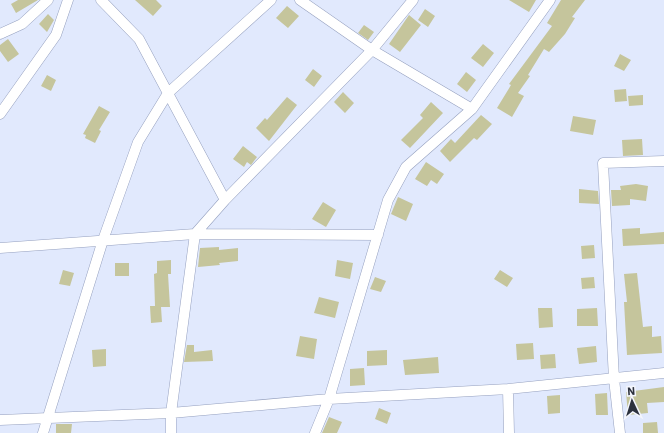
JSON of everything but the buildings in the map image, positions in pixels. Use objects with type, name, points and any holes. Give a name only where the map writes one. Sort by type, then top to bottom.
[{"type":"street","points":[[0,34],[22,24],[48,0]]},
{"type":"street","points":[[0,114],[56,35],[68,0]]},
{"type":"street","points":[[101,0],[139,39],[225,200]]},
{"type":"street","points":[[43,433],[103,240],[138,142],[168,93],[271,0]]},
{"type":"street","points":[[300,0],[372,50],[472,109]]},
{"type":"street","points":[[170,433],[171,413],[194,234],[225,200],[372,50],[413,0]]},
{"type":"street","points":[[316,433],[329,398],[388,200],[406,168],[472,109],[550,0]]},
{"type":"street","points":[[620,433],[614,379],[603,163],[664,161]]},
{"type":"street","points":[[0,248],[194,234],[378,235]]},
{"type":"street","points":[[0,420],[171,413],[329,398],[508,389],[664,373]]},
{"type":"street","points":[[508,389],[509,433]]}]
